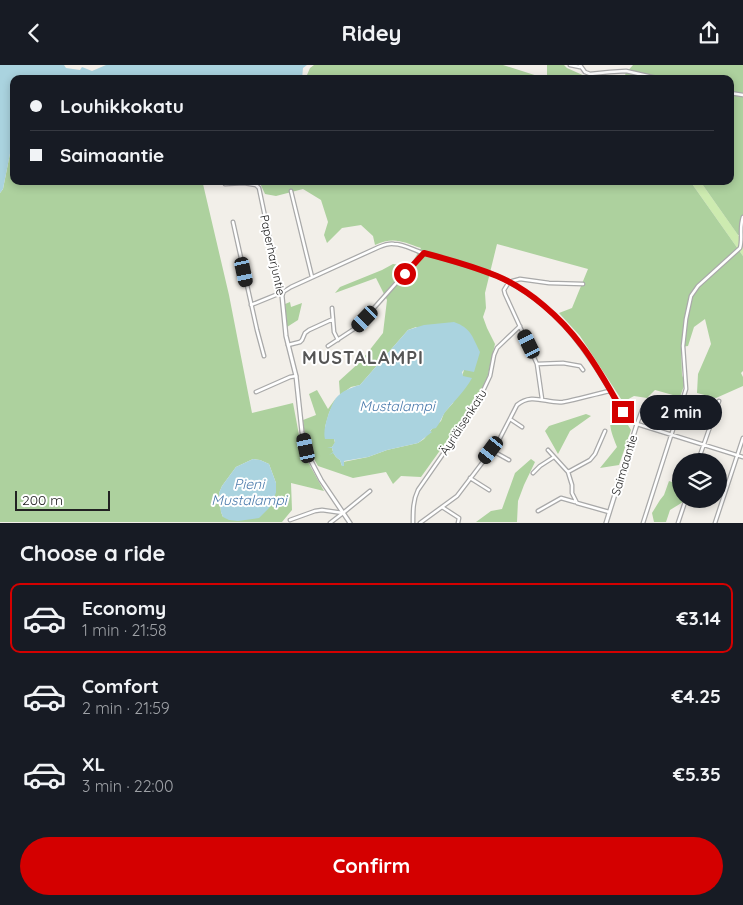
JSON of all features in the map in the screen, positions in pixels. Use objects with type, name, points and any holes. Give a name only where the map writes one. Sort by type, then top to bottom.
[{"type":"street","points":[[570,65],[581,66],[585,72],[590,74],[626,71],[644,75]]},
{"type":"street","name":"Paperharjuntie","points":[[256,185],[259,188],[280,288],[283,292],[288,345],[296,376],[302,432],[306,449],[310,461],[321,480],[350,523]]},
{"type":"street","points":[[251,305],[283,292],[312,277],[291,191]]},
{"type":"street","points":[[643,523],[686,389],[683,346],[691,296],[698,286],[740,248],[742,241],[740,229],[743,217]]},
{"type":"street","points":[[233,223],[264,356]]},
{"type":"street","name":"Saimaantie","points":[[312,277],[379,247],[394,243],[480,269],[509,282],[545,307],[562,322],[583,347],[626,416],[637,424],[606,523]]},
{"type":"street","points":[[328,346],[356,327],[424,253]]},
{"type":"street","points":[[542,399],[537,363],[504,290],[509,282],[520,279],[549,283],[583,284]]},
{"type":"street","points":[[332,308],[334,331],[338,340]]},
{"type":"street","points":[[288,345],[300,342],[305,333],[333,319]]},
{"type":"street","name":"Äyriäisenkatu","points":[[413,523],[413,507],[418,489],[475,408],[490,377],[494,355],[498,348],[520,326]]},
{"type":"street","points":[[537,363],[572,364],[580,366],[583,370]]},
{"type":"street","points":[[256,392],[284,379],[296,376]]},
{"type":"street","points":[[420,523],[457,496],[503,433],[517,405],[522,401],[542,399],[560,402],[610,391]]},
{"type":"street","points":[[701,453],[719,401]]},
{"type":"street","points":[[642,410],[637,424],[743,457]]},
{"type":"street","points":[[510,419],[522,427]]},
{"type":"street","points":[[568,473],[590,461],[596,454],[605,431]]},
{"type":"street","points":[[715,523],[743,438]]},
{"type":"street","points":[[491,450],[508,459]]},
{"type":"street","points":[[548,450],[568,473],[576,503]]},
{"type":"street","points":[[533,473],[554,457]]},
{"type":"street","points":[[470,478],[489,490]]},
{"type":"street","points":[[330,523],[370,491]]},
{"type":"street","points":[[538,511],[561,498],[609,512]]},
{"type":"street","points":[[442,507],[459,518],[458,523]]},
{"type":"street","points":[[678,523],[683,508]]},
{"type":"street","points":[[290,520],[322,510],[343,513]]},
{"type":"green space","points":[[314,65],[503,65],[534,75],[307,75],[310,68]]},
{"type":"green space","points":[[547,65],[564,65],[583,75],[547,75]]},
{"type":"green space","points":[[633,65],[743,65],[743,234],[738,235],[703,185],[734,185],[734,75],[625,74]]},
{"type":"green space","points":[[10,153],[10,185],[203,185],[229,295],[252,413],[293,403],[302,451],[324,491],[291,483],[292,510],[282,522],[0,522],[0,193],[3,189]],"holes":[[[253,459],[269,464],[276,483],[276,492],[223,517],[219,493],[236,467]]]},
{"type":"green space","points":[[261,185],[693,185],[743,256],[743,371],[741,373],[743,386],[716,398],[697,393],[698,374],[711,344],[705,319],[694,327],[688,346],[681,347],[682,375],[685,383],[680,397],[655,390],[647,398],[634,396],[623,402],[580,336],[559,313],[572,308],[588,269],[497,244],[485,293],[486,308],[483,317],[495,344],[487,379],[474,403],[421,477],[401,476],[393,484],[386,472],[353,478],[318,466],[308,444],[303,420],[316,415],[309,394],[317,390],[328,409],[336,398],[325,427],[335,443],[330,447],[340,460],[342,466],[344,466],[343,462],[418,443],[424,439],[441,421],[444,413],[453,403],[464,370],[416,327],[408,330],[360,385],[351,387],[340,395],[339,381],[361,361],[383,333],[387,300],[376,278],[335,293],[340,287],[393,264],[410,266],[421,248],[393,240],[375,245],[373,236],[361,225],[342,228],[327,243],[324,235],[328,222],[321,200],[303,189],[276,196],[265,194]]},
{"type":"green space","points":[[693,185],[703,185],[743,242],[743,256]]},
{"type":"green space","points":[[290,302],[291,307],[302,303],[298,320],[287,327],[285,304]]},
{"type":"green space","points":[[614,402],[631,430],[619,465],[600,468],[617,447],[610,425]]},
{"type":"green space","points":[[586,414],[591,416],[570,431],[558,454],[545,431],[549,426]]},
{"type":"green space","points":[[531,459],[535,462],[518,501],[517,522],[476,522],[491,511],[502,509],[515,473]]},
{"type":"green space","points":[[669,481],[672,482],[673,508],[670,510],[666,522],[654,522],[652,513],[664,495]]},
{"type":"water","points":[[0,65],[64,65],[66,68],[80,70],[82,67],[92,71],[106,65],[307,65],[303,68],[302,75],[10,75],[10,153],[3,189],[0,193]]},
{"type":"water","name":"Mustalampi","points":[[454,322],[468,330],[480,352],[474,372],[464,370],[462,372],[463,376],[472,378],[436,428],[432,429],[430,431],[432,432],[418,443],[387,450],[368,457],[344,461],[344,466],[342,466],[340,460],[333,453],[329,455],[333,452],[332,448],[327,447],[332,447],[335,442],[334,439],[325,439],[324,435],[329,413],[336,398],[341,393],[360,385],[408,330],[424,325]]},
{"type":"water","name":"Pieni Mustalampi","points":[[253,459],[269,464],[276,483],[274,499],[269,508],[259,518],[238,521],[229,520],[223,517],[221,512],[219,493],[236,467]]},
{"type":"district","name":"MUSTALAMPI","points":[[363,357]]},
{"type":"route","points":[[405,274],[424,253],[480,269],[509,282],[555,315],[574,335],[592,360],[623,412]]}]
